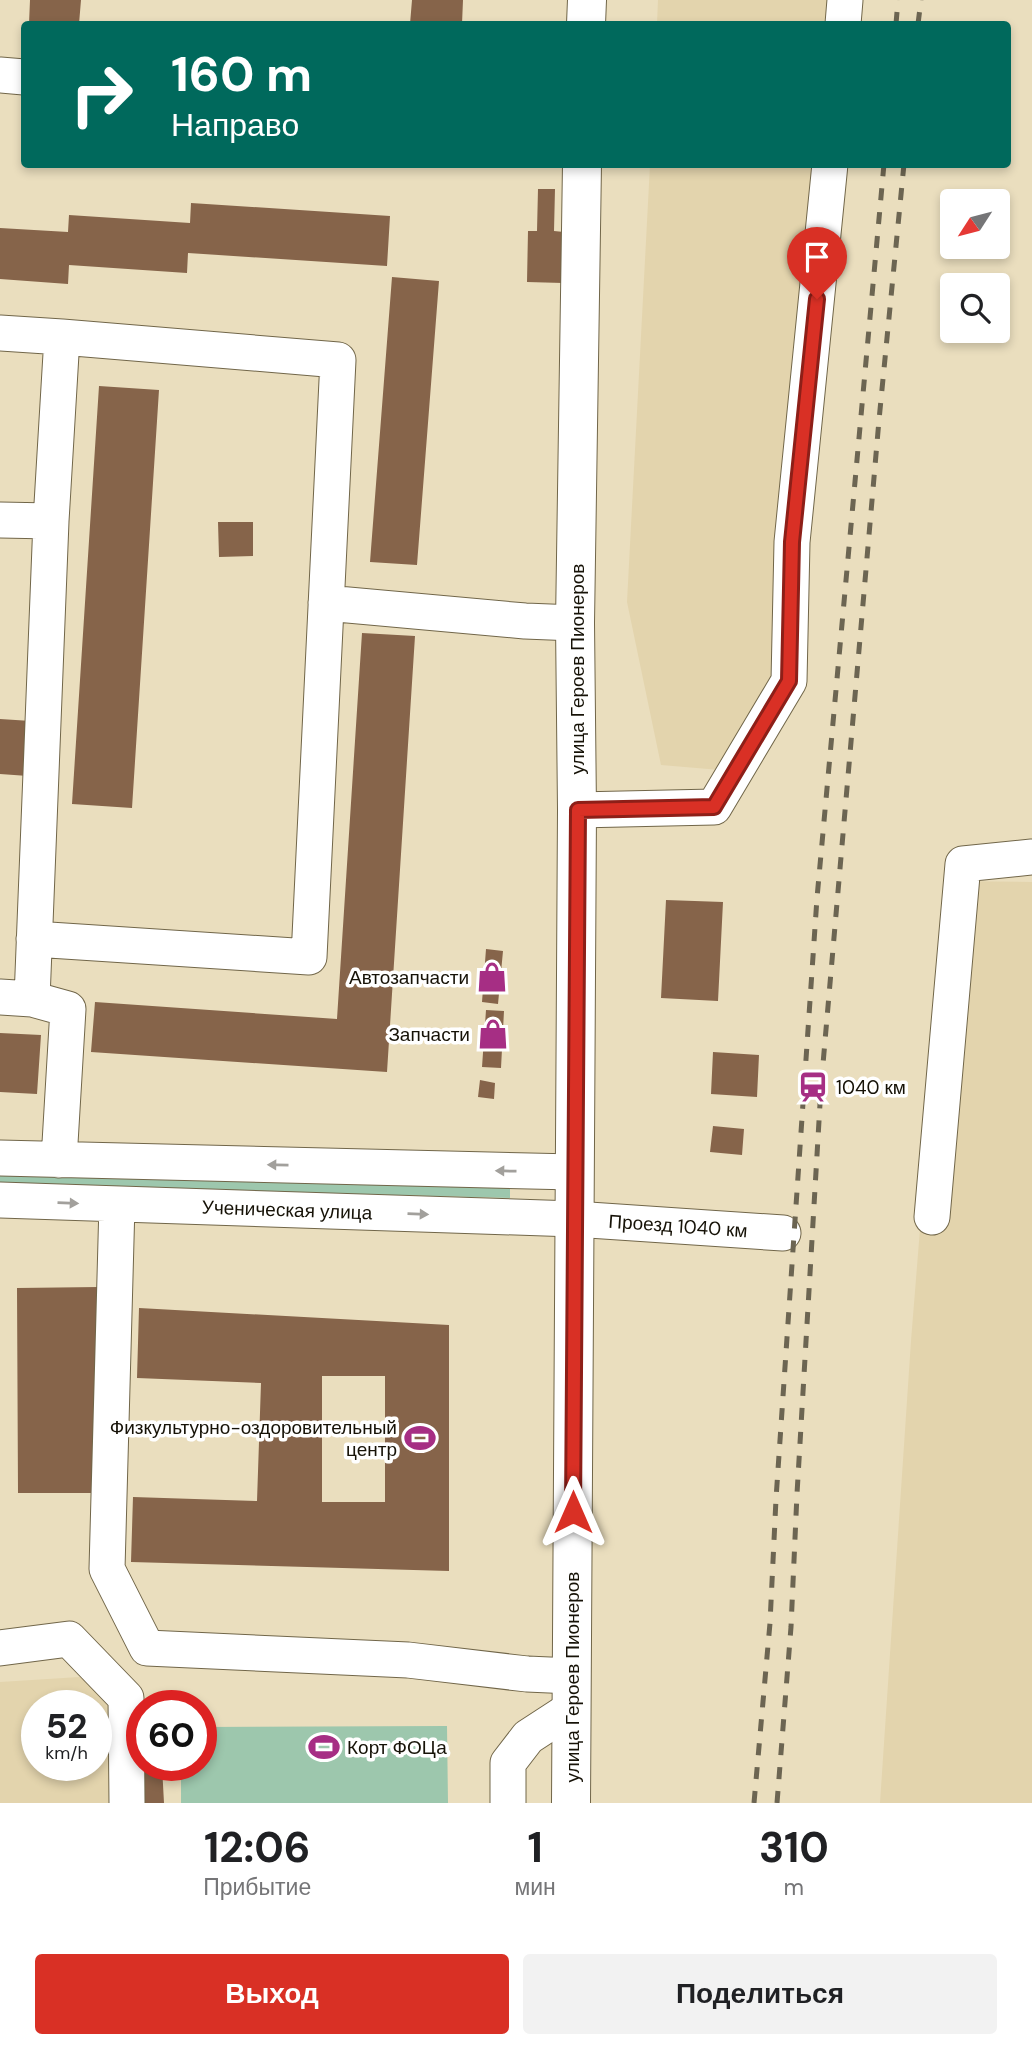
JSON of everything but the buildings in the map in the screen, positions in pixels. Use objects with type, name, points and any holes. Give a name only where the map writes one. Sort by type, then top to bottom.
[{"type":"main road","points":[[586,21],[587,0]]},
{"type":"main road","name":"улица Героев Пионеров","points":[[571,1803],[578,810],[575,623],[582,168]]},
{"type":"street","points":[[843,21],[845,0]]},
{"type":"street","points":[[0,75],[21,77]]},
{"type":"street","points":[[578,810],[714,807],[789,681],[792,542],[830,168]]},
{"type":"street","points":[[0,333],[338,360],[309,957],[34,939]]},
{"type":"street","points":[[59,1160],[68,1009],[16,998],[34,939],[51,521],[62,337]]},
{"type":"street","points":[[0,520],[51,521]]},
{"type":"street","points":[[327,603],[524,621],[575,623]]},
{"type":"street","points":[[932,1217],[964,864],[1032,857]]},
{"type":"street","points":[[0,1158],[574,1172]]},
{"type":"street","name":"Ученическая улица","points":[[0,1200],[574,1219]]},
{"type":"street","points":[[117,1204],[107,1569],[147,1648],[408,1660],[527,1674],[571,1693],[528,1737],[508,1763],[508,1803]]},
{"type":"street","name":"Проезд 1040 км","points":[[574,1219],[783,1233]]},
{"type":"street","points":[[0,1647],[69,1639],[125,1698],[127,1803]]},
{"type":"shaded area","points":[[658,0],[828,0],[824,21],[657,21]]},
{"type":"shaded area","points":[[650,168],[815,168],[790,689],[732,771],[661,765],[627,602]]},
{"type":"shaded area","points":[[948,881],[1032,882],[1032,1803],[880,1803],[911,1341]]},
{"type":"shaded area","points":[[111,1675],[112,1690],[21,1690],[21,1781],[112,1781],[112,1701],[116,1803],[0,1803],[0,1682]]},
{"type":"green space","points":[[0,1168],[510,1188],[510,1198],[0,1185]]},
{"type":"green space","name":"Корт ФОЦа","points":[[447,1726],[448,1803],[181,1803],[181,1781],[217,1781],[217,1727]]},
{"type":"railway","points":[[896,21],[898,0]]},
{"type":"railway","points":[[918,21],[921,0]]},
{"type":"railway","points":[[754,1803],[770,1623],[817,898],[884,168]]},
{"type":"railway","points":[[777,1803],[791,1627],[821,1087],[904,168]]},
{"type":"place","name":"Автозапчасти","points":[[492,977]]},
{"type":"place","name":"Запчасти","points":[[493,1034]]},
{"type":"place","name":"1040 км","points":[[813,1087]]},
{"type":"place","name":"Физкультурно-оздоровительный центр","points":[[420,1438]]},
{"type":"place","name":"Корт ФОЦа","points":[[324,1747]]},
{"type":"route","points":[[573,1512],[578,810],[714,807],[789,681],[792,542],[817,299]]}]
